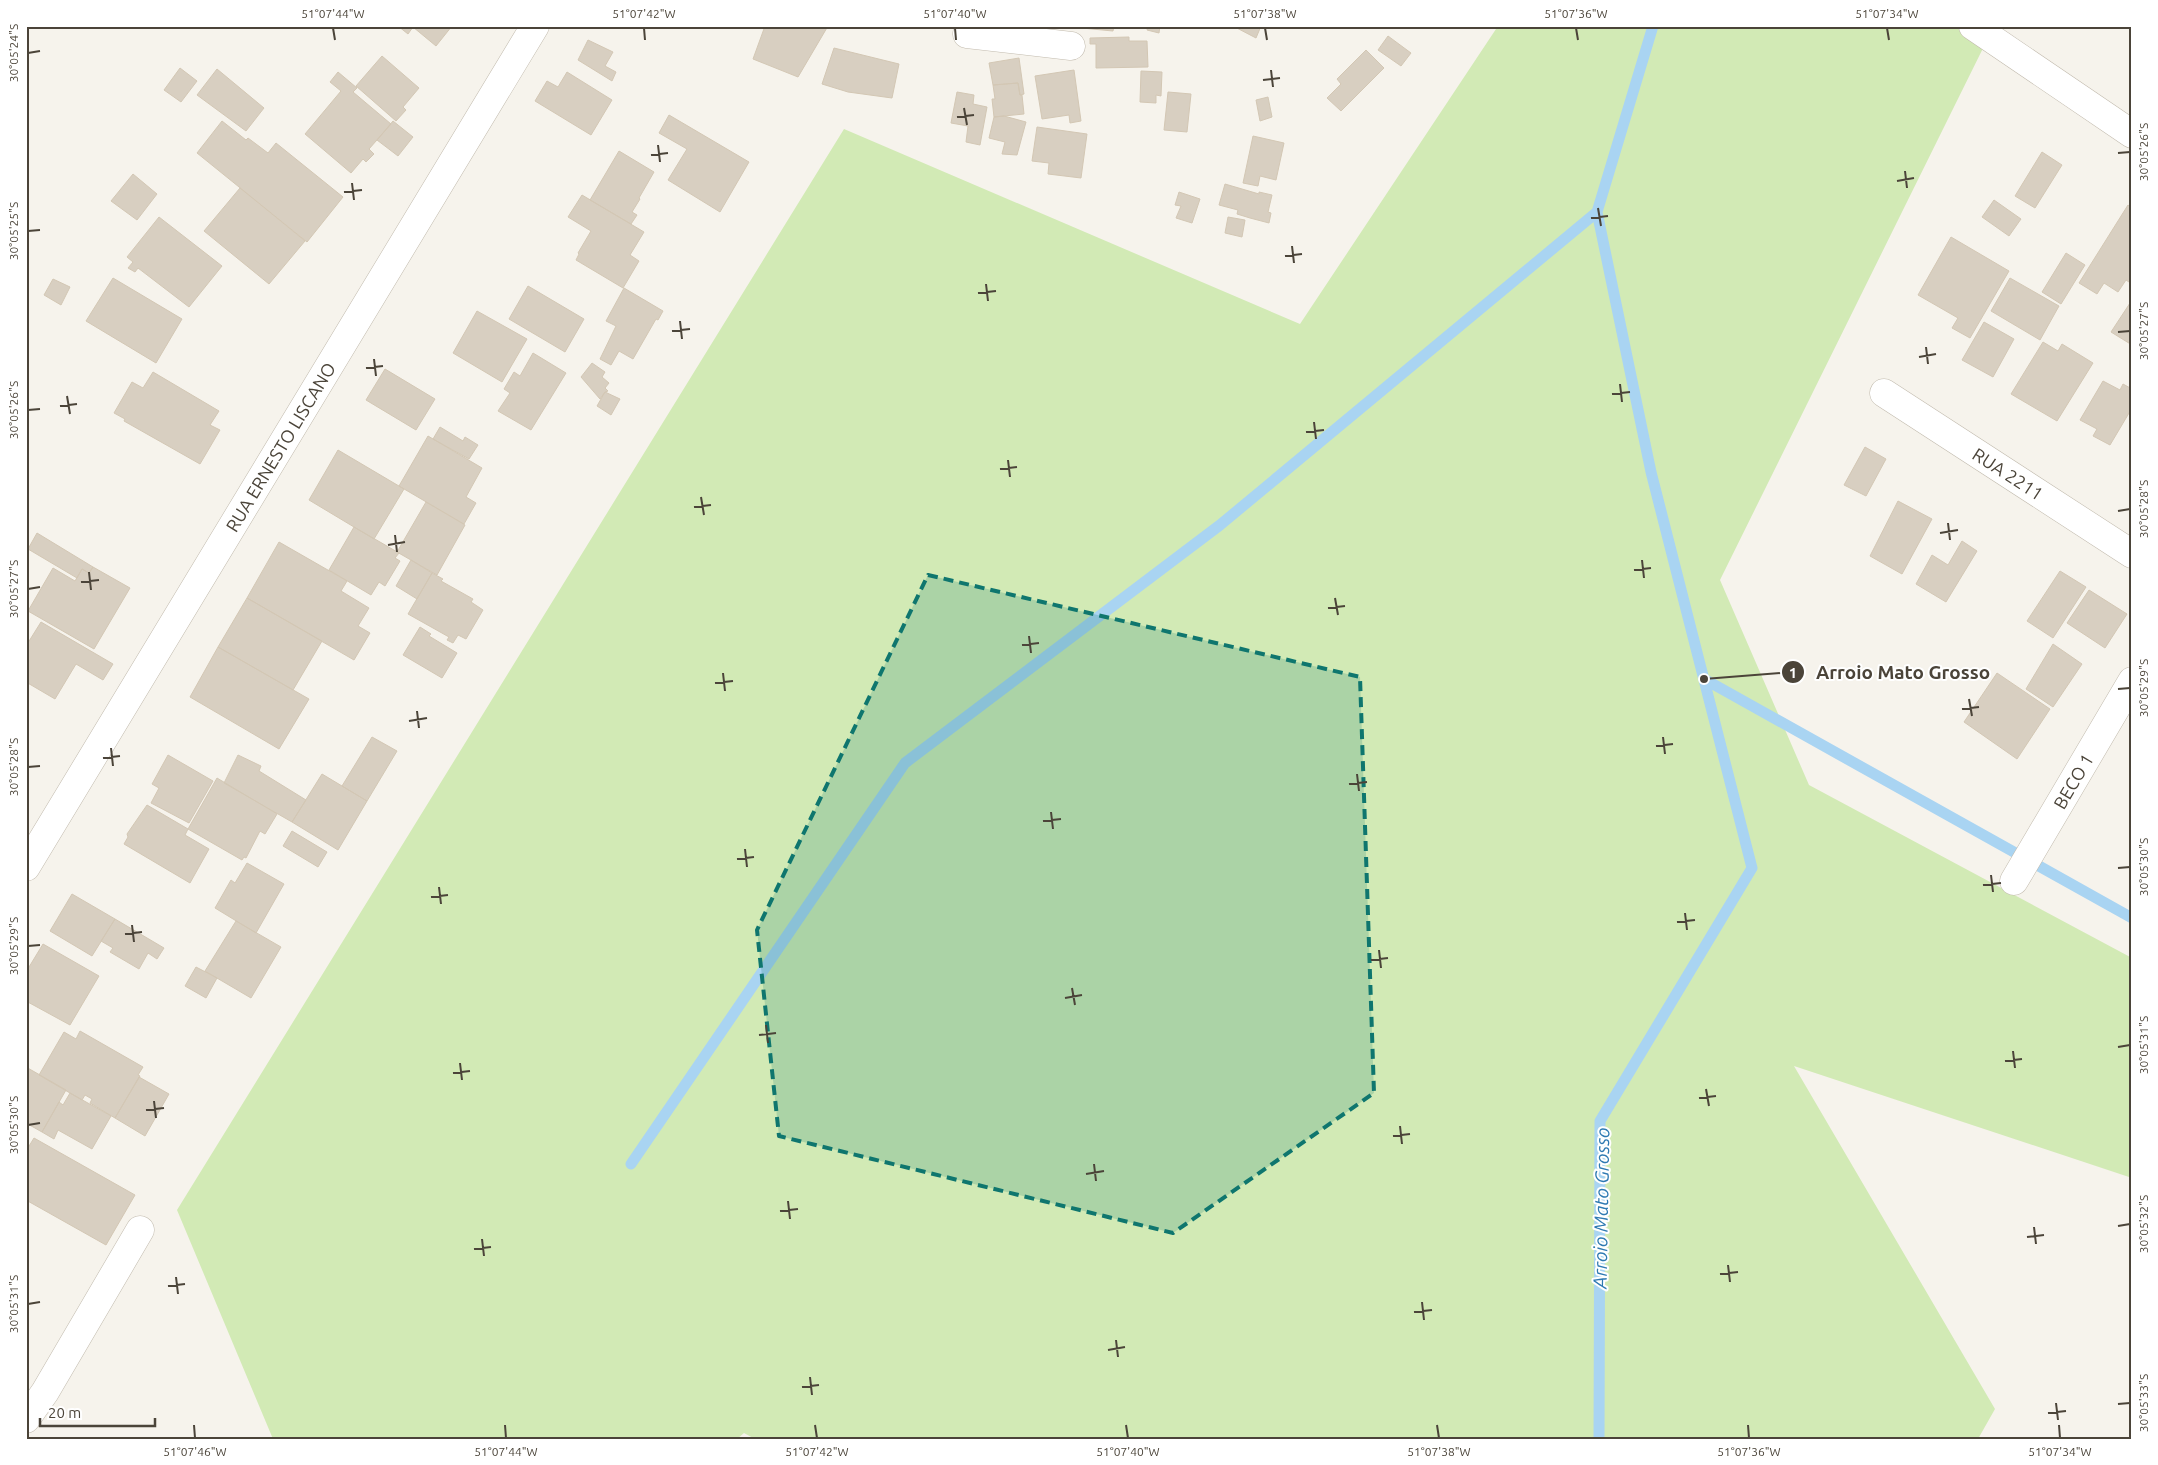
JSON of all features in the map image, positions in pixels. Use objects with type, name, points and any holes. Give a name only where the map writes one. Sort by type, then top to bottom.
[{"type":"street","name":"RUA ERNESTO LISCANO","points":[[26,867],[534,26]]},
{"type":"street","points":[[1973,26],[2132,134]]},
{"type":"street","points":[[968,30],[1071,46]]},
{"type":"street","name":"RUA 2211","points":[[1884,393],[2132,554]]},
{"type":"street","name":"BECO 1","points":[[2014,881],[2132,681]]},
{"type":"street","points":[[26,1419],[45,1392],[140,1230]]},
{"type":"highlighted area","points":[[928,575],[1360,677],[1374,1093],[1173,1233],[779,1136],[757,930]]},
{"type":"green space","points":[[1498,26],[1994,26],[1720,580],[1809,785],[2132,958],[2132,1178],[1794,1066],[1995,1409],[1978,1439],[755,1439],[744,1433],[737,1439],[273,1439],[177,1210],[844,129],[1300,324]]},
{"type":"building","points":[[398,26],[452,26],[436,46],[413,27],[408,34]]},
{"type":"building","points":[[765,26],[828,26],[798,77],[753,59]]},
{"type":"building","points":[[1061,26],[1114,26],[1113,31]]},
{"type":"building","points":[[1148,26],[1160,26],[1159,33],[1147,30]]},
{"type":"building","points":[[1233,26],[1261,26],[1256,38]]},
{"type":"building","points":[[1388,36],[1411,53],[1401,66],[1378,50]]},
{"type":"building","points":[[1129,37],[1129,41],[1147,41],[1148,67],[1096,68],[1096,44],[1090,44],[1090,38]]},
{"type":"building","points":[[588,40],[613,52],[605,66],[616,72],[612,81],[578,60]]},
{"type":"building","points":[[834,48],[899,64],[892,98],[848,92],[822,84]]},
{"type":"building","points":[[1366,50],[1384,68],[1341,111],[1327,98],[1341,84],[1337,79]]},
{"type":"building","points":[[382,56],[419,88],[403,107],[406,110],[396,121],[356,86]]},
{"type":"building","points":[[1019,58],[1024,94],[1020,95],[1018,83],[993,85],[989,63]]},
{"type":"building","points":[[180,68],[197,81],[181,102],[164,90]]},
{"type":"building","points":[[217,69],[264,108],[246,131],[197,95]]},
{"type":"building","points":[[1074,70],[1081,121],[1070,123],[1069,115],[1042,119],[1035,76]]},
{"type":"building","points":[[1141,71],[1162,72],[1161,96],[1156,95],[1156,103],[1140,102]]},
{"type":"building","points":[[338,72],[357,88],[353,92],[391,124],[369,149],[374,154],[366,162],[363,159],[351,173],[305,134],[341,91],[330,82]]},
{"type":"building","points":[[567,72],[612,100],[591,135],[535,101],[547,81],[558,87]]},
{"type":"building","points":[[1018,83],[1020,95],[1022,95],[1024,114],[994,117],[992,99],[995,99],[993,85]]},
{"type":"building","points":[[957,92],[974,95],[973,104],[987,107],[980,145],[966,142],[968,126],[951,123]]},
{"type":"building","points":[[1168,92],[1191,94],[1187,132],[1164,130]]},
{"type":"building","points":[[1268,97],[1272,117],[1260,121],[1256,100]]},
{"type":"building","points":[[669,115],[749,162],[720,212],[668,180],[687,149],[659,133]]},
{"type":"building","points":[[1004,116],[1026,122],[1017,155],[1002,154],[1005,142],[989,138],[994,117]]},
{"type":"building","points":[[222,121],[246,140],[248,138],[268,153],[276,143],[343,197],[307,242],[197,153]]},
{"type":"building","points":[[393,121],[413,137],[398,156],[377,140]]},
{"type":"building","points":[[1037,127],[1087,134],[1081,178],[1048,174],[1049,163],[1032,161]]},
{"type":"building","points":[[1253,136],[1284,143],[1276,180],[1260,176],[1258,186],[1243,183]]},
{"type":"building","points":[[619,151],[654,172],[632,212],[637,215],[631,224],[590,200]]},
{"type":"building","points":[[2042,152],[2062,165],[2035,208],[2015,196]]},
{"type":"building","points":[[133,174],[157,194],[137,220],[111,201]]},
{"type":"building","points":[[1225,184],[1259,194],[1259,192],[1272,195],[1268,212],[1271,213],[1269,223],[1237,214],[1238,210],[1219,205]]},
{"type":"building","points":[[240,188],[305,241],[269,284],[204,231]]},
{"type":"building","points":[[1179,192],[1200,199],[1192,223],[1176,218],[1181,206],[1175,205]]},
{"type":"building","points":[[582,195],[644,232],[630,255],[639,261],[623,288],[576,260],[591,231],[568,217]]},
{"type":"building","points":[[1994,200],[2021,219],[2009,236],[1982,217]]},
{"type":"building","points":[[2128,205],[2132,208],[2132,284],[2126,280],[2118,292],[2104,283],[2097,294],[2079,283]]},
{"type":"building","points":[[159,217],[222,266],[189,307],[138,268],[135,272],[128,268],[133,262],[127,257]]},
{"type":"building","points":[[1228,217],[1245,220],[1242,237],[1225,233]]},
{"type":"building","points":[[1951,237],[2009,271],[1970,338],[1952,328],[1958,318],[1918,295]]},
{"type":"building","points":[[2066,253],[2085,265],[2061,304],[2042,292]]},
{"type":"building","points":[[113,278],[182,319],[156,363],[86,321]]},
{"type":"building","points":[[2010,278],[2059,306],[2040,340],[1991,311]]},
{"type":"building","points":[[53,279],[70,287],[61,305],[44,295]]},
{"type":"building","points":[[528,286],[584,319],[565,352],[509,319]]},
{"type":"building","points":[[624,288],[663,311],[658,320],[656,319],[633,359],[619,351],[611,365],[600,359],[616,326],[606,321]]},
{"type":"building","points":[[2132,300],[2132,345],[2111,332]]},
{"type":"building","points":[[477,311],[527,339],[502,382],[453,353]]},
{"type":"building","points":[[1984,322],[2014,339],[1993,377],[1962,360]]},
{"type":"building","points":[[2043,342],[2058,351],[2062,344],[2093,363],[2057,421],[2011,394]]},
{"type":"building","points":[[533,353],[566,373],[531,430],[498,411],[510,393],[504,389],[514,372],[520,376]]},
{"type":"building","points":[[592,363],[605,372],[602,377],[609,383],[605,388],[608,391],[600,399],[581,377]]},
{"type":"building","points":[[385,369],[435,399],[416,430],[366,400]]},
{"type":"building","points":[[153,372],[219,411],[210,425],[220,430],[200,464],[124,421],[125,419],[114,413],[132,382],[143,388]]},
{"type":"building","points":[[2103,381],[2120,390],[2123,384],[2132,389],[2132,408],[2110,445],[2093,436],[2097,429],[2080,420]]},
{"type":"building","points":[[605,392],[620,399],[611,415],[597,406]]},
{"type":"building","points":[[440,427],[463,441],[465,437],[478,445],[469,459],[433,439]]},
{"type":"building","points":[[428,436],[482,468],[466,497],[476,503],[464,524],[399,486]]},
{"type":"building","points":[[1865,447],[1886,459],[1866,496],[1844,485]]},
{"type":"building","points":[[338,450],[404,489],[374,539],[309,500]]},
{"type":"building","points":[[1898,501],[1932,519],[1902,574],[1870,556]]},
{"type":"building","points":[[426,502],[465,525],[437,575],[397,552]]},
{"type":"building","points":[[354,527],[399,553],[395,558],[400,561],[385,586],[379,582],[371,595],[329,570]]},
{"type":"building","points":[[37,533],[93,567],[89,573],[82,569],[77,578],[28,549]]},
{"type":"building","points":[[1962,541],[1977,551],[1946,602],[1916,584],[1932,555],[1948,565]]},
{"type":"building","points":[[279,542],[347,581],[341,591],[369,608],[358,626],[370,633],[354,660],[247,598]]},
{"type":"building","points":[[411,560],[432,573],[417,599],[396,586]]},
{"type":"building","points":[[93,567],[130,588],[94,649],[28,611],[53,568],[75,581],[82,569],[89,573]]},
{"type":"building","points":[[2060,571],[2086,587],[2053,638],[2027,621]]},
{"type":"building","points":[[432,573],[443,579],[441,581],[473,599],[471,602],[483,610],[466,639],[458,635],[453,643],[447,640],[449,637],[408,614]]},
{"type":"building","points":[[2089,590],[2127,614],[2105,648],[2067,623]]},
{"type":"building","points":[[247,598],[322,641],[293,690],[218,647]]},
{"type":"building","points":[[41,622],[113,664],[103,680],[76,664],[55,699],[26,682],[26,646]]},
{"type":"building","points":[[420,627],[431,634],[429,636],[457,653],[442,678],[403,655]]},
{"type":"building","points":[[2053,644],[2082,664],[2053,707],[2026,689]]},
{"type":"building","points":[[218,647],[309,699],[279,749],[190,697]]},
{"type":"building","points":[[1997,673],[2050,709],[2017,759],[1964,722]]},
{"type":"building","points":[[372,737],[397,751],[367,801],[342,786]]},
{"type":"building","points":[[168,755],[213,781],[189,823],[151,803],[159,788],[152,784]]},
{"type":"building","points":[[238,755],[261,766],[259,771],[306,800],[292,822],[224,783]]},
{"type":"building","points":[[322,774],[367,801],[338,850],[292,822]]},
{"type":"building","points":[[217,778],[277,814],[265,834],[260,831],[246,858],[244,857],[242,860],[188,829]]},
{"type":"building","points":[[147,805],[188,829],[185,835],[209,849],[190,883],[124,844],[128,837],[127,834]]},
{"type":"building","points":[[292,831],[327,852],[318,867],[283,846]]},
{"type":"building","points":[[247,863],[284,884],[256,933],[215,908],[231,880],[235,883]]},
{"type":"building","points":[[72,894],[115,919],[92,956],[50,931]]},
{"type":"building","points":[[115,919],[164,948],[157,959],[148,953],[139,969],[110,952],[113,948],[101,941]]},
{"type":"building","points":[[236,921],[281,947],[251,998],[205,971]]},
{"type":"building","points":[[43,944],[99,976],[70,1025],[26,1001],[26,972]]},
{"type":"building","points":[[196,967],[217,978],[206,998],[185,986]]},
{"type":"building","points":[[80,1031],[143,1067],[138,1075],[140,1076],[115,1118],[90,1103],[92,1099],[85,1095],[82,1100],[39,1075],[64,1032],[76,1039]]},
{"type":"building","points":[[26,1067],[66,1090],[42,1132],[26,1123]]},
{"type":"building","points":[[139,1077],[169,1094],[145,1136],[115,1118]]},
{"type":"building","points":[[70,1093],[111,1116],[92,1149],[58,1130],[54,1139],[42,1132],[59,1102],[63,1105]]},
{"type":"building","points":[[34,1138],[135,1195],[106,1245],[26,1200],[26,1151]]},
{"type":"waterway","name":"Arroio Mato Grosso","points":[[1599,1439],[1600,1121],[1752,868],[1651,472],[1597,212],[1653,26]]},
{"type":"waterway","points":[[631,1164],[905,763],[1220,525],[1597,212]]},
{"type":"waterway","points":[[1704,679],[2132,918]]},
{"type":"place","name":"Arroio Mato Grosso","points":[[1704,679]]}]
